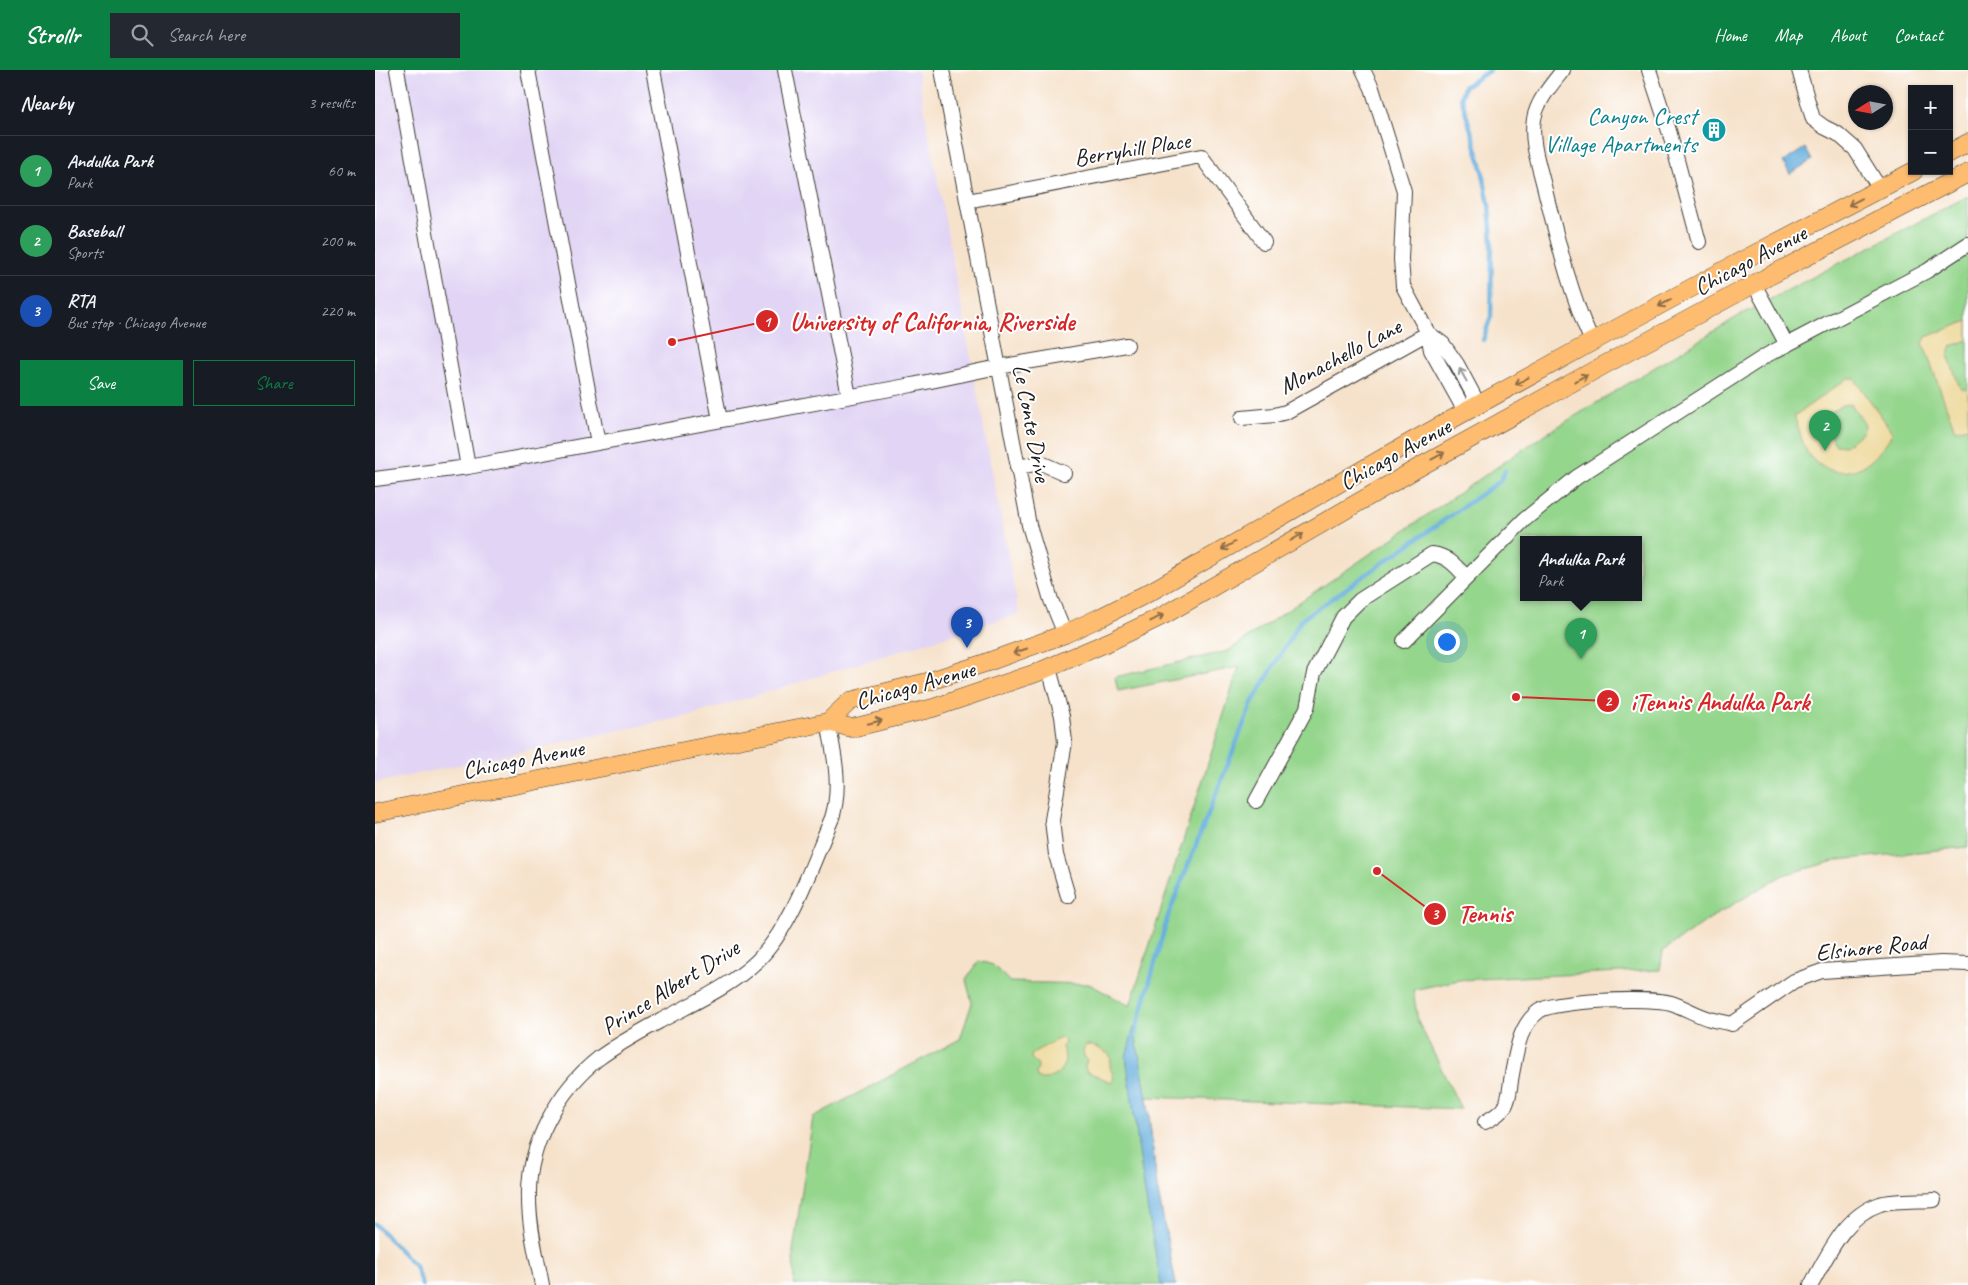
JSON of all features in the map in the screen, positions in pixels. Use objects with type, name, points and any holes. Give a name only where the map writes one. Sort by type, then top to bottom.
[{"type":"main road","points":[[1953,151],[1968,143]]},
{"type":"main road","name":"Chicago Avenue","points":[[375,813],[828,722],[852,728],[933,708],[1049,668],[1113,640],[1163,615],[1423,465],[1755,284],[1968,173]]},
{"type":"main road","name":"Chicago Avenue","points":[[828,722],[850,701],[927,682],[1065,634],[1150,592],[1288,512],[1592,342],[1908,174]]},
{"type":"main road","points":[[970,695],[978,683],[1054,655],[1064,646],[1065,634],[1113,640]]},
{"type":"street","points":[[397,70],[467,467]]},
{"type":"street","points":[[528,70],[598,443]]},
{"type":"street","points":[[653,70],[720,420]]},
{"type":"street","points":[[785,70],[849,396]]},
{"type":"street","name":"Le Conte Drive","points":[[942,70],[1029,525],[1038,563],[1065,634]]},
{"type":"street","points":[[1363,70],[1372,88],[1404,191],[1401,259],[1403,286],[1428,333],[1443,344],[1457,364],[1474,396],[1473,408]]},
{"type":"street","points":[[1563,70],[1545,94],[1534,118],[1534,143],[1564,268],[1577,307],[1592,342]]},
{"type":"street","points":[[1649,70],[1670,134],[1699,242]]},
{"type":"street","points":[[1799,70],[1813,119],[1824,128],[1839,134],[1855,149],[1880,189]]},
{"type":"street","name":"Berryhill Place","points":[[967,201],[1201,156],[1265,242]]},
{"type":"street","points":[[1404,641],[1525,520],[1577,477],[1767,355],[1927,271],[1968,244]]},
{"type":"street","points":[[1755,284],[1787,345]]},
{"type":"street","name":"Monachello Lane","points":[[1242,418],[1286,412],[1428,333]]},
{"type":"street","points":[[375,479],[467,467],[998,367],[1127,345]]},
{"type":"street","points":[[1017,467],[1041,463],[1064,473]]},
{"type":"street","points":[[1256,801],[1307,708],[1314,673],[1337,627],[1350,608],[1432,554],[1448,559],[1466,577]]},
{"type":"street","points":[[1049,668],[1062,716],[1065,742],[1052,820],[1056,854],[1068,896]]},
{"type":"street","name":"Prince Albert Drive","points":[[542,1285],[529,1198],[531,1170],[539,1140],[548,1120],[578,1078],[598,1059],[643,1030],[743,974],[774,941],[788,921],[837,804],[836,765],[828,722]]},
{"type":"street","name":"Elsinore Road","points":[[1485,1122],[1495,1117],[1507,1106],[1516,1050],[1523,1027],[1539,1011],[1549,1007],[1567,1003],[1608,1000],[1669,1002],[1709,1019],[1732,1024],[1794,980],[1822,971],[1941,963],[1968,964]]},
{"type":"street","points":[[1811,1285],[1841,1233],[1864,1213],[1881,1204],[1934,1200]]},
{"type":"shaded area","points":[[375,70],[917,70],[1019,614],[696,714],[375,783]]},
{"type":"green space","points":[[1968,196],[1968,847],[1838,860],[1783,875],[1712,917],[1663,951],[1660,970],[1459,980],[1413,990],[1418,1021],[1461,1109],[1147,1097],[1157,1187],[1176,1285],[794,1285],[793,1251],[813,1117],[960,1039],[972,1003],[966,980],[979,961],[993,965],[1010,982],[1089,984],[1130,1006],[1239,667],[1118,691],[1115,677],[1228,651],[1544,435],[1742,314]]},
{"type":"sand","points":[[1968,321],[1968,340],[1952,346],[1948,355],[1960,388],[1968,390],[1968,427],[1955,430],[1923,343],[1926,337]]},
{"type":"sand","points":[[1848,378],[1854,378],[1893,433],[1877,455],[1865,465],[1850,471],[1833,471],[1818,464],[1807,452],[1794,416]],"holes":[[[1851,404],[1865,425],[1863,432],[1845,446],[1836,445],[1823,426],[1823,417],[1842,405]]]},
{"type":"sand","points":[[1060,1038],[1064,1039],[1065,1043],[1062,1047],[1065,1059],[1062,1068],[1056,1075],[1048,1079],[1038,1079],[1036,1073],[1038,1066],[1031,1058],[1032,1053]]},
{"type":"sand","points":[[1086,1045],[1100,1049],[1111,1057],[1110,1067],[1114,1078],[1111,1082],[1086,1071],[1087,1060],[1083,1050]]},
{"type":"water","points":[[1805,148],[1812,160],[1790,174],[1783,162]]},
{"type":"water","points":[[1134,1027],[1147,1097],[1157,1187],[1176,1285],[1161,1285],[1145,1195],[1126,1057]]},
{"type":"waterway","points":[[1483,340],[1491,316],[1492,241],[1489,205],[1481,164],[1461,97],[1464,87],[1490,70]]},
{"type":"waterway","points":[[1134,1038],[1168,916],[1252,703],[1301,620],[1500,481],[1505,471]]},
{"type":"waterway","points":[[375,1224],[415,1266],[422,1285]]},
{"type":"place","name":"Canyon Crest Village Apartments","points":[[1714,130]]},
{"type":"place","name":"University of California, Riverside","points":[[672,342]]},
{"type":"place","name":"Baseball","points":[[1825,451]]},
{"type":"place","name":"RTA","points":[[967,648]]},
{"type":"place","name":"Andulka Park","points":[[1581,659]]},
{"type":"place","name":"iTennis Andulka Park","points":[[1516,697]]},
{"type":"place","name":"Tennis","points":[[1377,871]]}]
